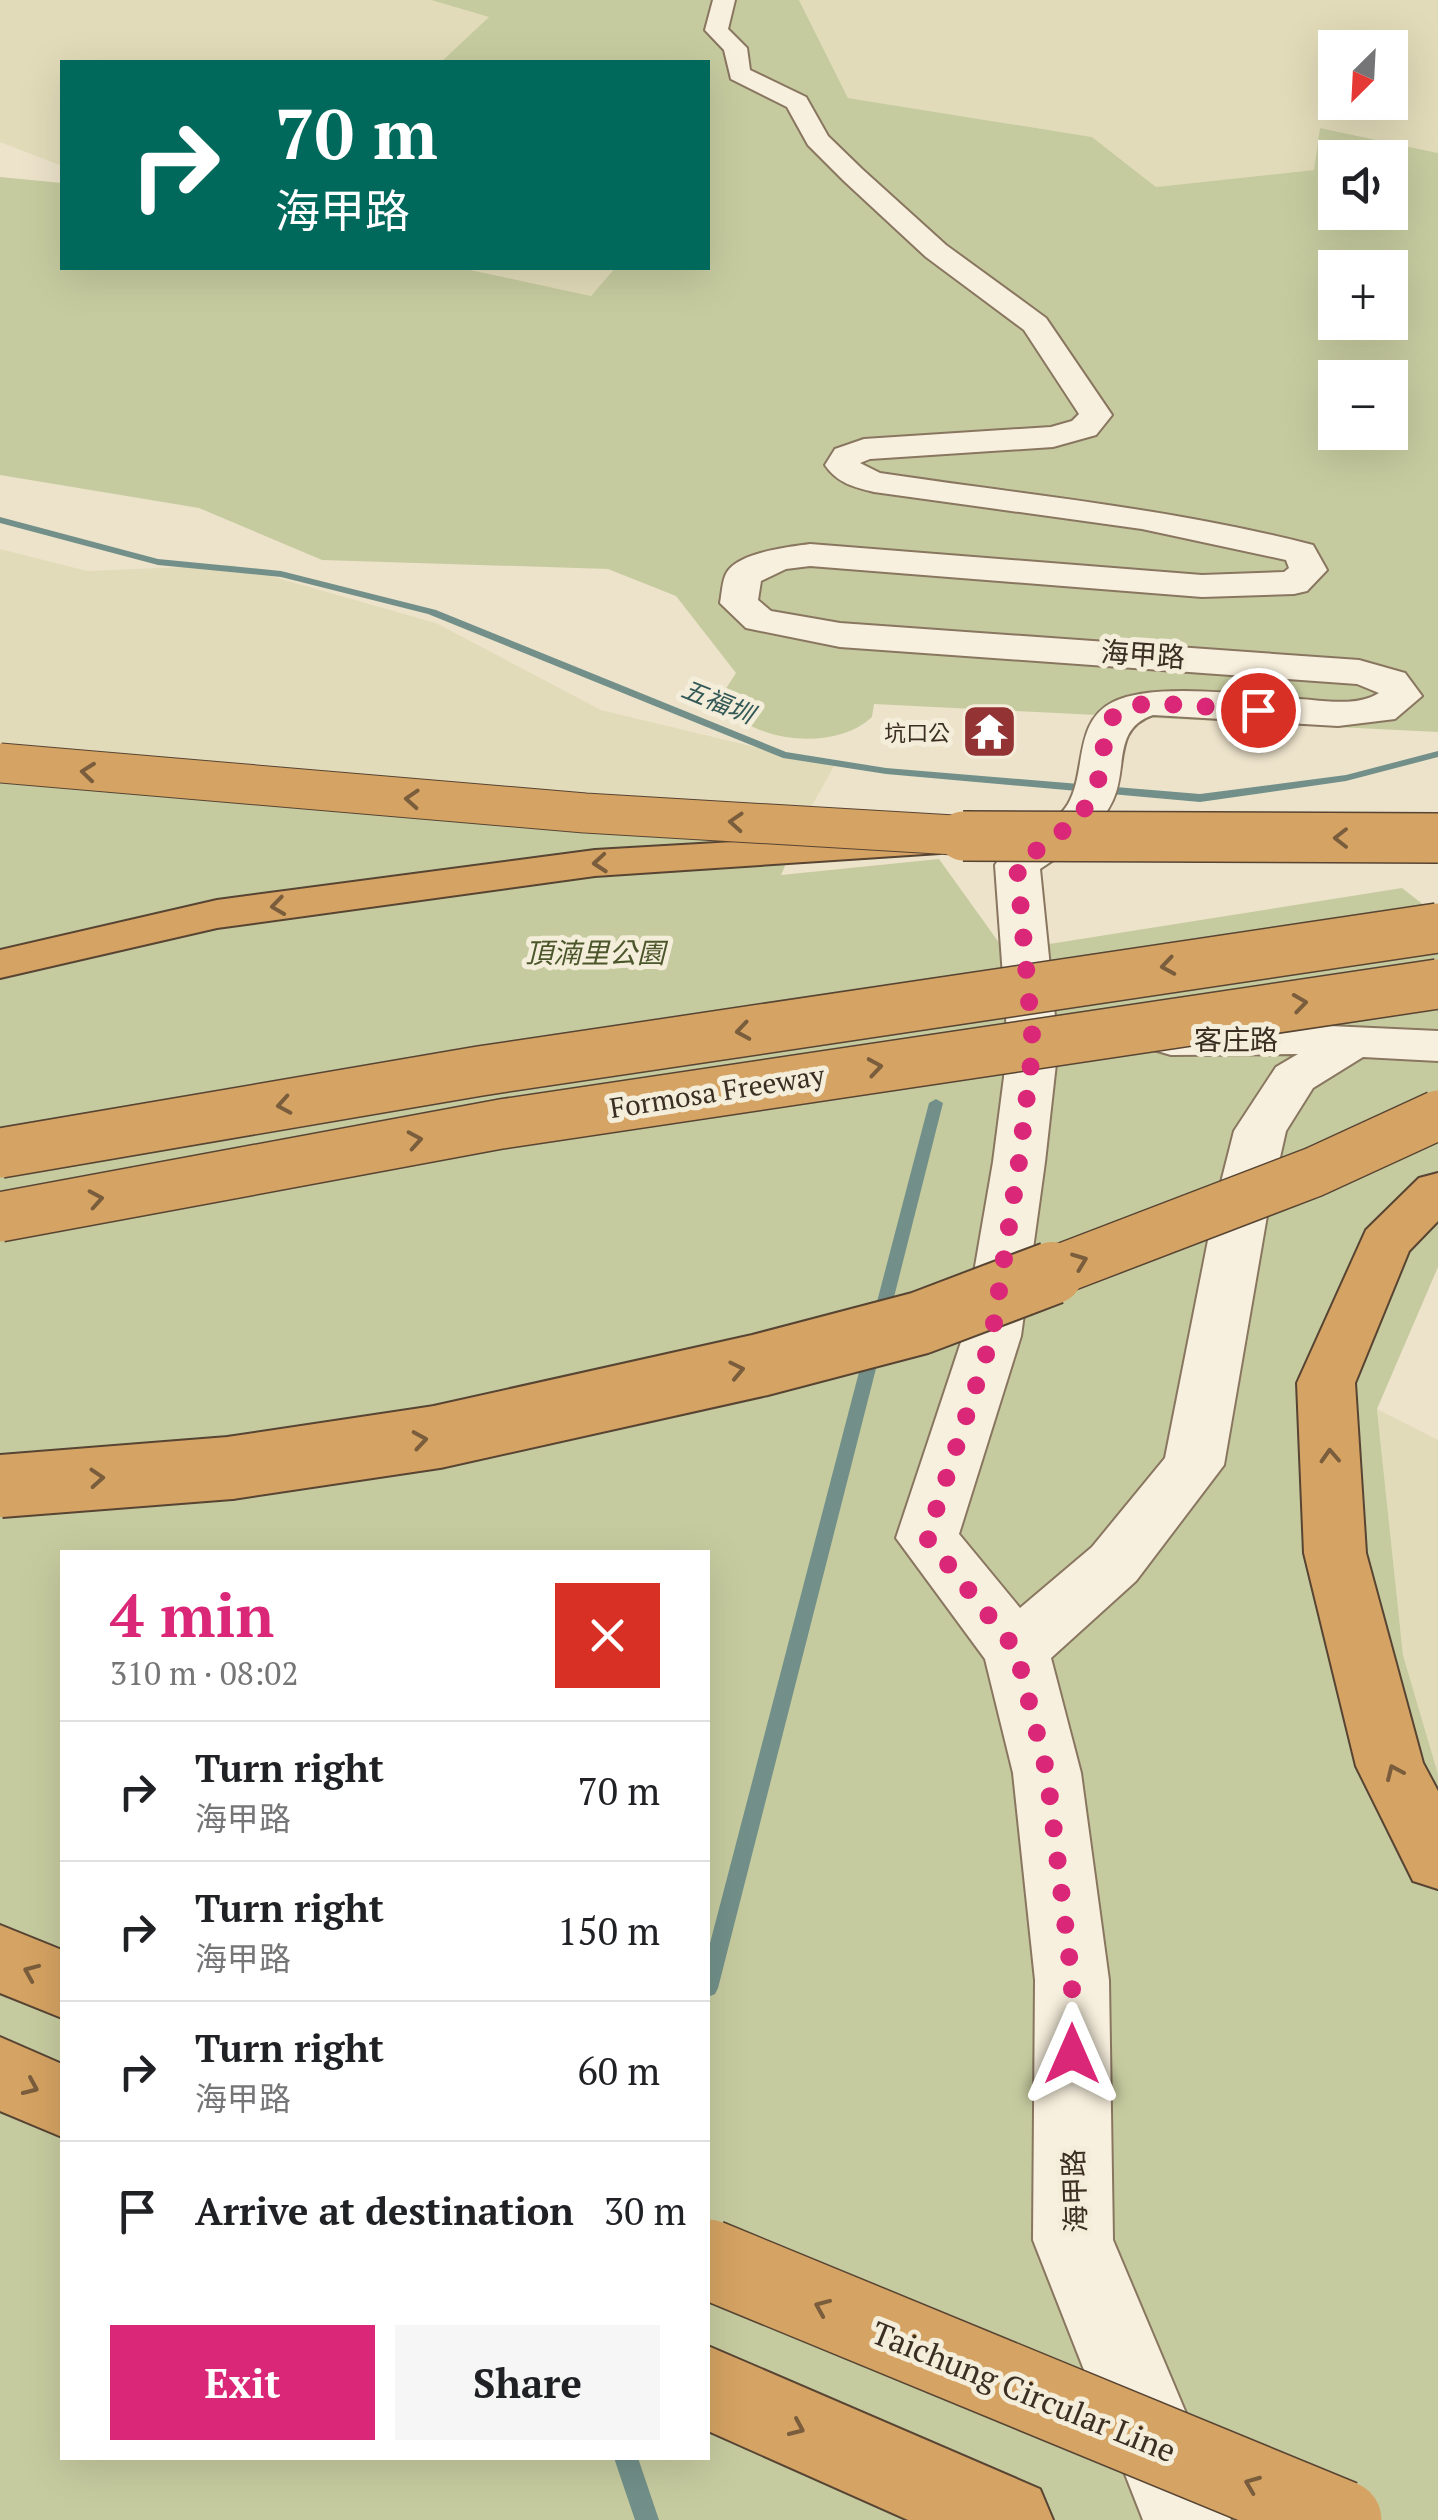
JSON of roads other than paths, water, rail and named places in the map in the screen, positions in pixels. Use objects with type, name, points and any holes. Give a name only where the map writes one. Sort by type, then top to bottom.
[{"type":"highway","points":[[0,763],[140,778],[585,813],[1012,839]]},
{"type":"highway","points":[[0,964],[218,914],[595,863],[1012,839],[1438,838]]},
{"type":"highway","name":"Formosa Freeway","points":[[0,1153],[480,1072],[1438,928]]},
{"type":"highway","name":"Formosa Freeway","points":[[0,1216],[500,1124],[1438,984]]},
{"type":"highway","points":[[0,1486],[230,1468],[438,1437],[920,1323],[1314,1172],[1438,1115]]},
{"type":"highway","points":[[1438,1190],[1385,1243],[1326,1382],[1335,1552],[1390,1766],[1438,1860]]},
{"type":"highway","points":[[0,1958],[60,1984]]},
{"type":"highway","points":[[0,2073],[60,2100]]},
{"type":"highway","name":"Taichung Circular Line","points":[[710,2260],[1342,2520]]},
{"type":"highway","points":[[710,2389],[1009,2520]]},
{"type":"street","name":"海甲路","points":[[724,0],[726,6],[716,30],[734,48],[739,74],[797,102],[817,140],[853,175],[936,251],[1035,324],[1096,415],[1084,428],[1052,437],[864,449],[847,456],[842,465],[853,475],[874,482],[1192,527],[1261,542],[1300,554],[1310,570],[1294,583],[1202,586],[810,555],[778,560],[743,575],[738,602],[760,620],[840,635],[1299,665],[1360,672],[1391,681],[1402,696],[1381,710],[1338,714],[1150,703],[1122,708],[1108,722],[1098,781],[1080,818],[1017,865],[1033,1046],[992,1336],[927,1538],[1016,1650],[1047,1773],[1072,1980],[1073,2240],[1186,2520]]},
{"type":"street","name":"客庄路","points":[[1033,1046],[1240,1037],[1438,1046]]},
{"type":"street","points":[[1016,1650],[1114,1564],[1194,1465],[1241,1210],[1260,1131],[1294,1078],[1354,1042]]},
{"type":"waterway","name":"五福圳","points":[[0,520],[158,562],[281,574],[432,612],[783,755],[886,771],[1200,798],[1346,778],[1438,754]]},
{"type":"waterway","points":[[881,1317],[936,1103]]},
{"type":"waterway","points":[[710,1980],[873,1349]]},
{"type":"waterway","points":[[627,2460],[647,2520]]},
{"type":"place","name":"坑口公","points":[[989,732]]},
{"type":"park label","name":"頂湳里公園","points":[[595,952]]}]
